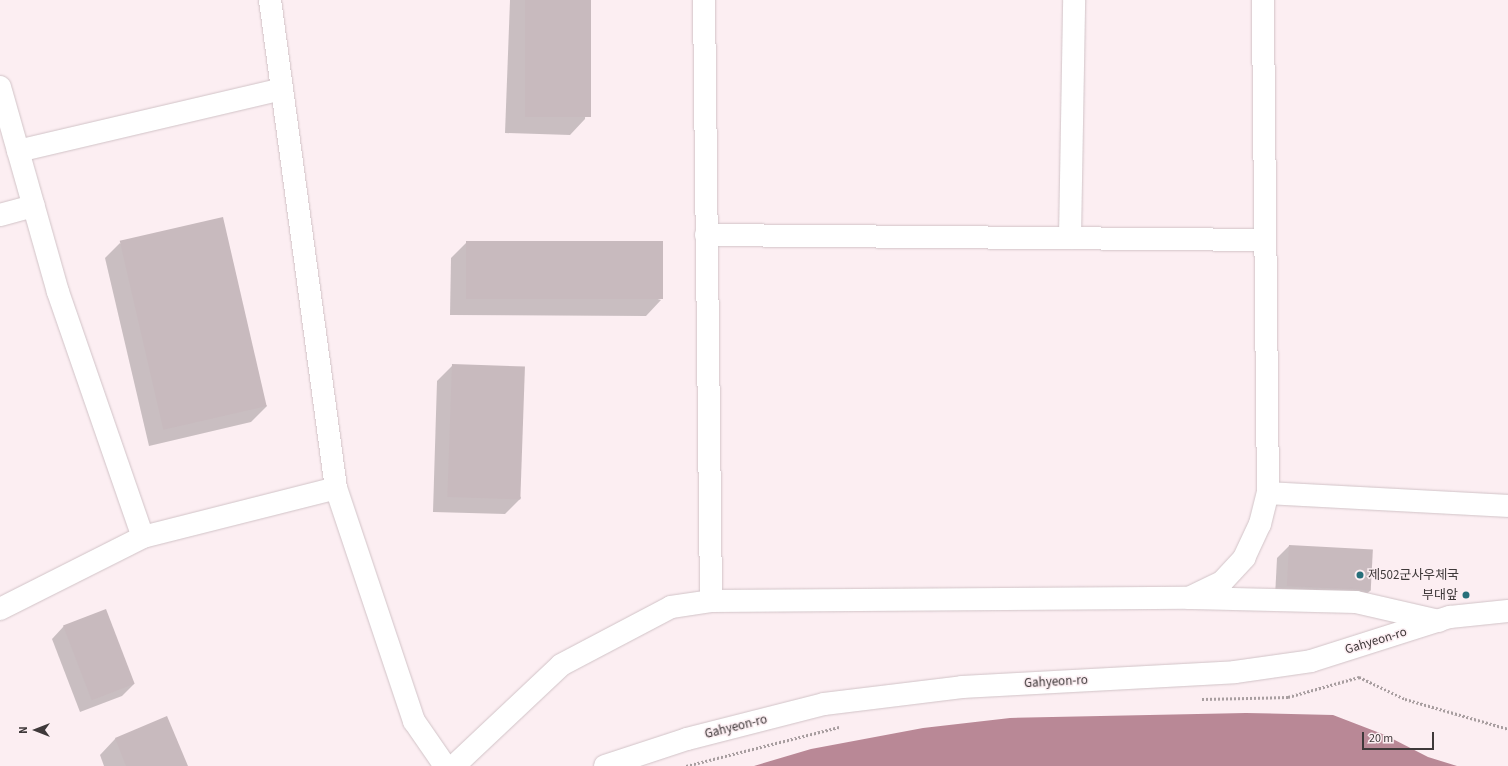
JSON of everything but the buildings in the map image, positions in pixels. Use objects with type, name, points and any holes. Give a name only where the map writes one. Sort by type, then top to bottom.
[{"type":"street","points":[[270,0],[336,488],[414,721],[445,766]]},
{"type":"street","points":[[704,0],[712,601]]},
{"type":"street","points":[[1070,238],[1074,0]]},
{"type":"street","points":[[1189,598],[1222,582],[1244,558],[1260,524],[1268,493],[1263,0]]},
{"type":"street","points":[[0,87],[58,292],[143,537]]},
{"type":"street","points":[[18,151],[282,89]]},
{"type":"street","points":[[0,215],[34,206]]},
{"type":"street","points":[[706,235],[1265,240]]},
{"type":"street","points":[[0,609],[143,537],[336,488]]},
{"type":"street","points":[[1268,493],[1508,506]]},
{"type":"street","points":[[454,766],[506,714],[561,665],[671,607],[712,601],[1189,598],[1356,602],[1439,621]]},
{"type":"street","name":"Gahyeon-ro","points":[[605,766],[687,739],[824,704],[962,687],[1235,672],[1311,661],[1450,617],[1508,611]]},
{"type":"path","points":[[1194,699],[1288,697],[1359,677],[1404,699],[1508,729]]},
{"type":"path","points":[[686,766],[844,726]]},
{"type":"shaded area","points":[[1246,713],[1333,715],[1385,735],[1428,757],[1457,766],[754,766],[811,749],[923,728],[1010,718]]},
{"type":"place","name":"제502군사우체국","points":[[1360,575]]},
{"type":"place","name":"부대앞","points":[[1466,595]]}]
